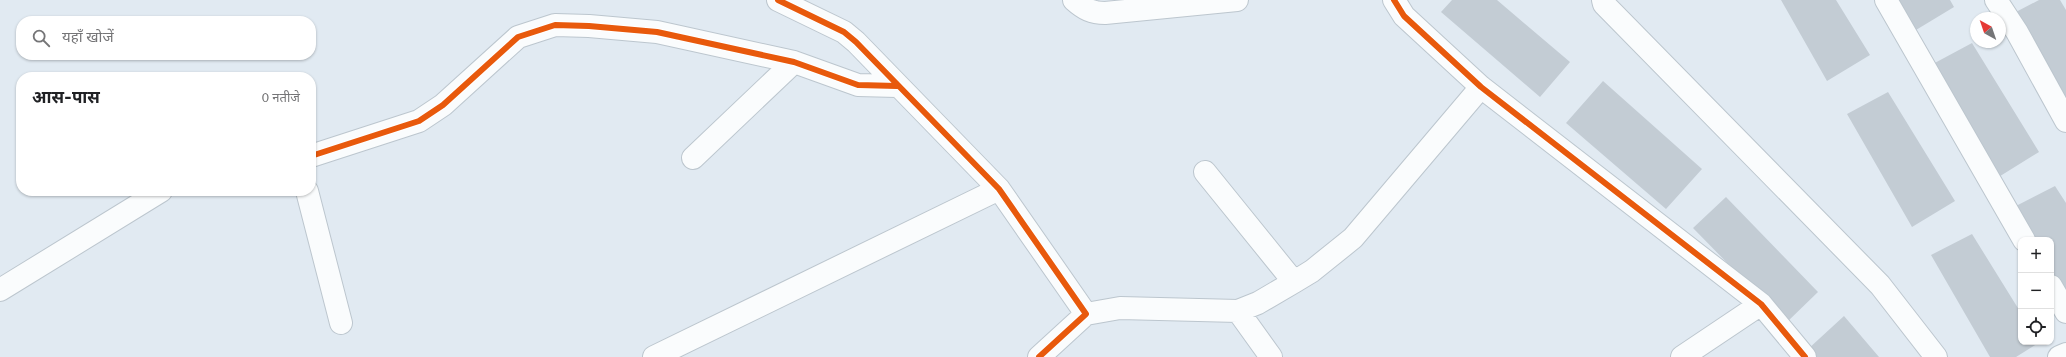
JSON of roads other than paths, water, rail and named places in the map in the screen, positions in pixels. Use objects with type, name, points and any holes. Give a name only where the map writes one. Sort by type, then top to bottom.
[{"type":"street","points":[[778,0],[844,32],[856,42],[897,86],[999,189],[1086,314]]},
{"type":"street","points":[[1074,0],[1082,8],[1094,13],[1237,0]]},
{"type":"street","points":[[1394,0],[1404,16],[1482,88],[1761,304],[1805,357]]},
{"type":"street","points":[[1886,0],[2022,237]]},
{"type":"street","points":[[1996,0],[2016,32],[2066,121]]},
{"type":"street","points":[[1602,1],[1880,285],[1936,357]]},
{"type":"street","points":[[316,154],[419,121],[443,105],[518,37],[555,25],[589,26],[657,32],[794,62],[858,85],[897,86]]},
{"type":"street","points":[[693,158],[794,62]]},
{"type":"street","points":[[1039,357],[1086,314],[1120,308],[1238,311],[1258,303],[1294,282],[1312,271],[1353,238],[1482,88]]},
{"type":"street","points":[[1205,172],[1294,282]]},
{"type":"street","points":[[654,357],[999,189]]},
{"type":"street","points":[[0,290],[153,196]]},
{"type":"street","points":[[308,196],[342,323]]},
{"type":"street","points":[[2054,291],[2066,312]]},
{"type":"street","points":[[1682,357],[1761,304]]},
{"type":"street","points":[[1238,311],[1271,357]]},
{"type":"street","points":[[2059,357],[2066,354]]}]
